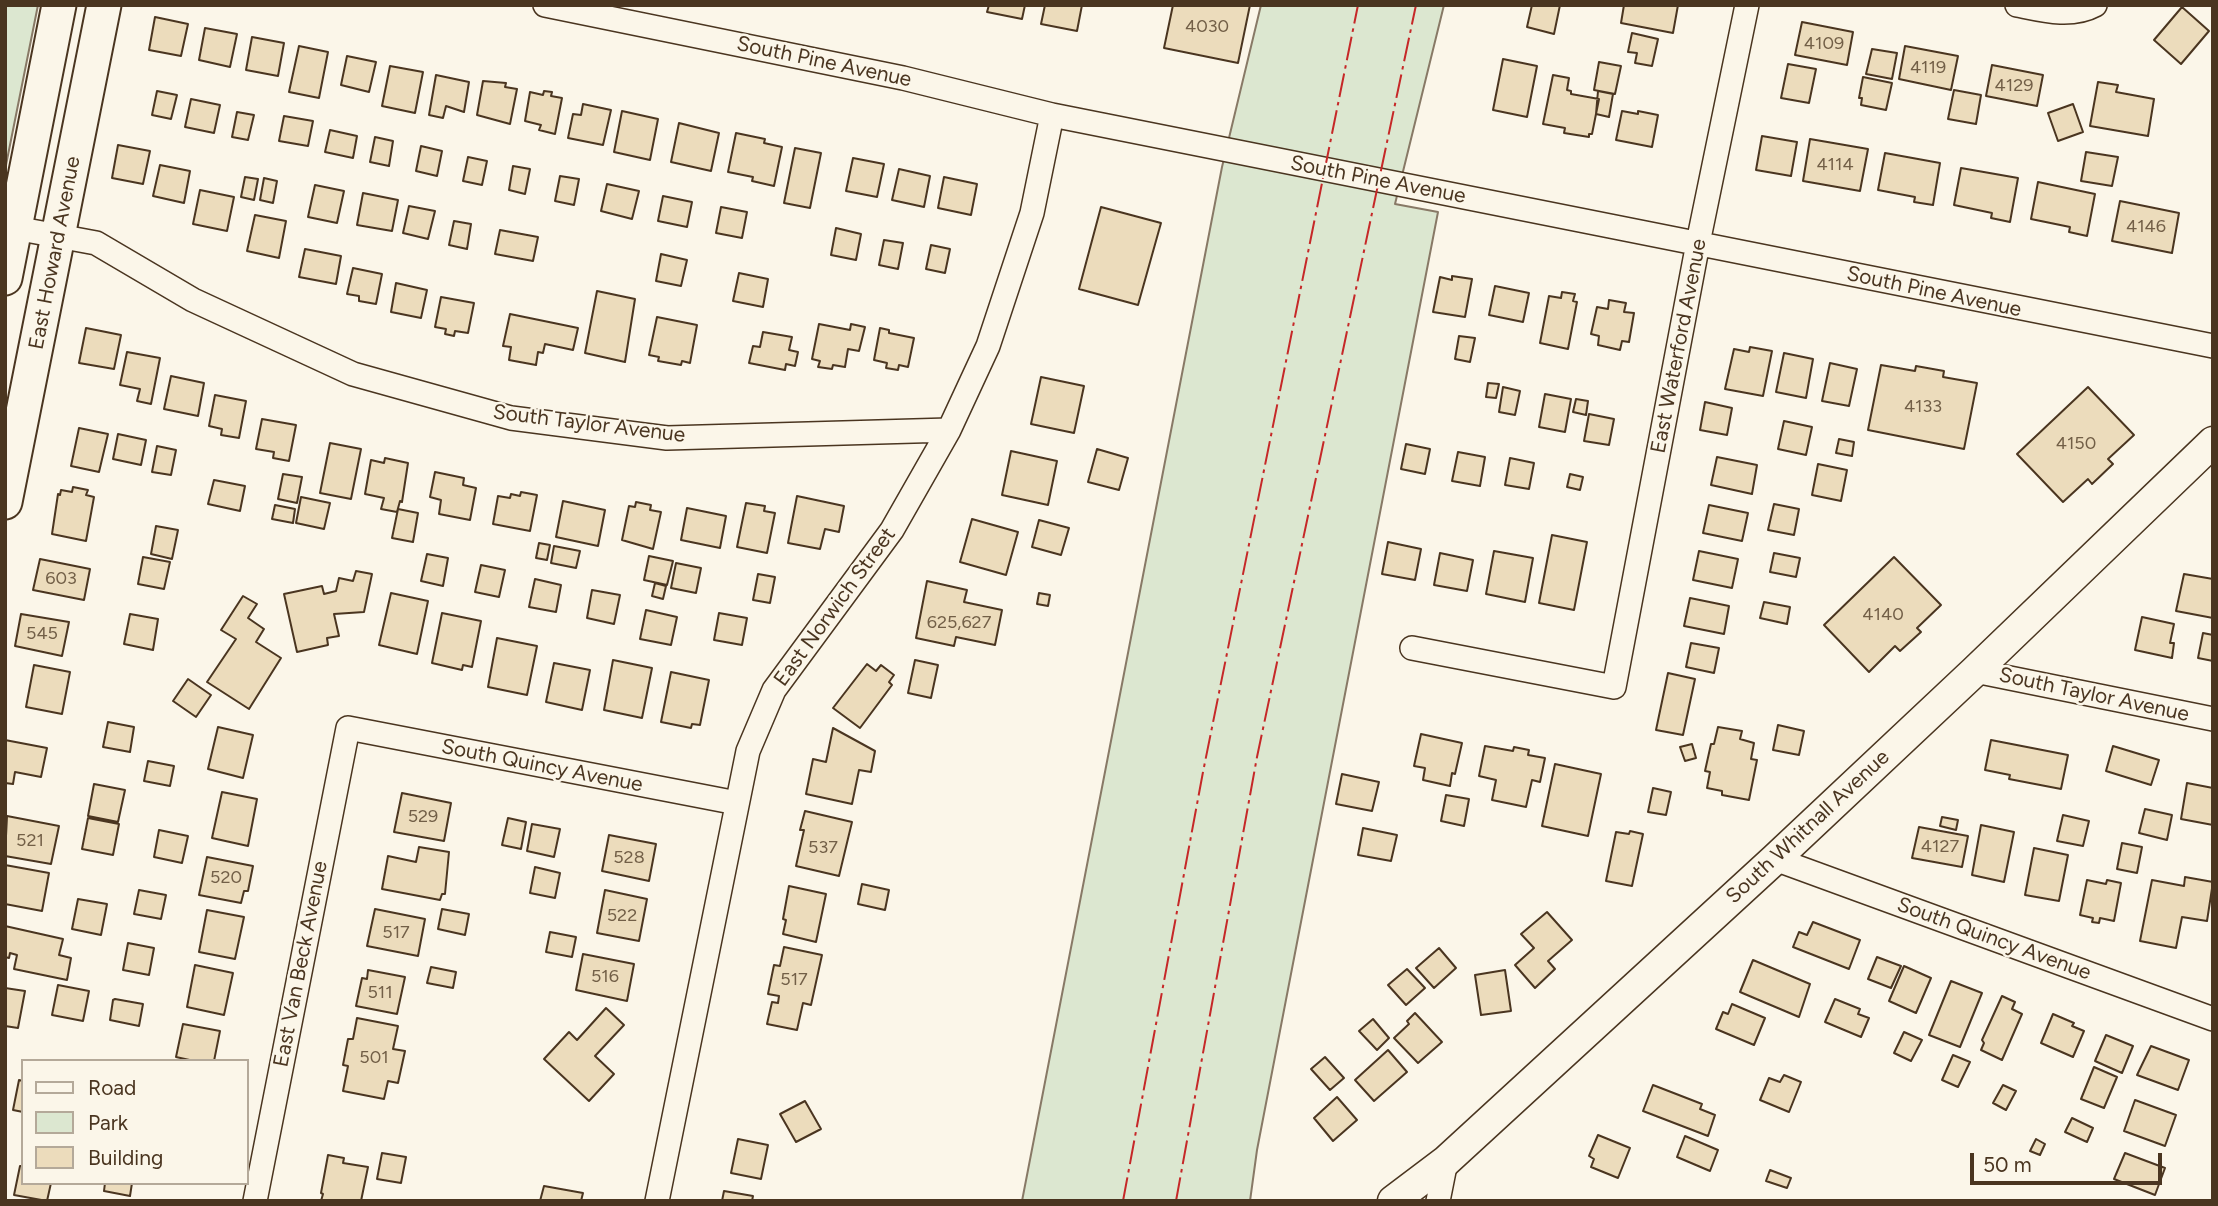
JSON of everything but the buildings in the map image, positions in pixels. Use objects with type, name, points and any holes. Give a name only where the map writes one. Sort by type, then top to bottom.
[{"type":"main road","name":"East Howard Avenue","points":[[5,278],[59,5]]},
{"type":"main road","name":"East Howard Avenue","points":[[5,502],[104,5]]},
{"type":"street","name":"South Pine Avenue","points":[[545,5],[903,78],[1052,115],[2213,346]]},
{"type":"street","name":"East Waterford Avenue","points":[[1412,648],[1614,687],[1698,243],[1747,5]]},
{"type":"street","points":[[2017,5],[2056,13],[2091,7]]},
{"type":"street","name":"East Norwich Street","points":[[657,1201],[748,751],[774,690],[892,530],[949,430],[988,346],[1032,212],[1052,115]]},
{"type":"street","name":"South Taylor Avenue","points":[[15,228],[96,243],[193,300],[352,374],[512,418],[667,438],[949,430]]},
{"type":"street","name":"South Whitnall Avenue","points":[[1393,1201],[1446,1161],[1774,859],[1975,671],[2213,442]]},
{"type":"street","name":"South Taylor Avenue","points":[[1975,671],[2213,719]]},
{"type":"street","name":"South Quincy Avenue","points":[[348,728],[737,803]]},
{"type":"street","name":"East Van Beck Avenue","points":[[255,1201],[348,728]]},
{"type":"street","name":"South Quincy Avenue","points":[[1774,859],[2213,1019]]},
{"type":"street","points":[[1438,1201],[1446,1161]]},
{"type":"green space","points":[[5,5],[38,5],[5,170]]},
{"type":"green space","points":[[1261,5],[1444,5],[1395,204],[1438,212],[1257,1150],[1250,1201],[1022,1201],[1222,167]]},
{"type":"power","points":[[1123,1201],[1203,772],[1358,5]]},
{"type":"power","points":[[1176,1201],[1257,757],[1416,5]]}]
